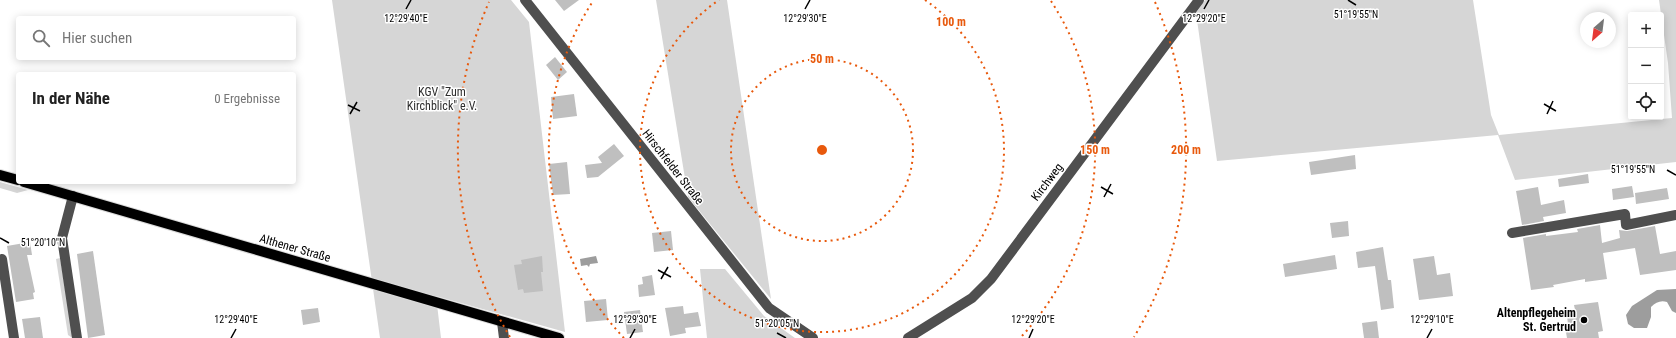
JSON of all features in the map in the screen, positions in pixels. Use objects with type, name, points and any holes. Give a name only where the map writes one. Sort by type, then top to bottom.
[{"type":"main road","points":[[0,175],[16,179]]},
{"type":"main road","name":"Althener Straße","points":[[31,184],[559,338]]},
{"type":"street","name":"Hirschfelder Straße","points":[[525,0],[769,308],[813,338]]},
{"type":"street","name":"Kirchweg","points":[[908,338],[972,298],[991,279],[1199,0]]},
{"type":"street","points":[[73,196],[62,238],[77,338]]},
{"type":"street","points":[[1512,233],[1625,214],[1626,225],[1676,215]]},
{"type":"street","points":[[2,266],[14,338]]},
{"type":"street","points":[[502,322],[504,338]]},
{"type":"green space","name":"KGV \"Zum Kirchblick\" e.V.","points":[[332,0],[511,0],[529,22],[565,332],[436,296],[441,338],[380,338]]},
{"type":"green space","points":[[656,0],[727,0],[771,299],[688,197]]},
{"type":"green space","points":[[1205,0],[1473,0],[1491,115],[1499,135],[1664,120],[1672,118],[1668,63],[1664,35],[1664,12],[1661,12],[1659,0],[1676,0],[1676,162],[1515,180],[1498,135],[1217,161],[1196,13]]},
{"type":"green space","points":[[0,182],[28,190],[17,193],[0,188]]},
{"type":"green space","points":[[60,258],[73,336],[71,337],[68,335],[56,259]]},
{"type":"green space","points":[[700,269],[725,269],[764,316],[795,338],[707,338]]},
{"type":"shaded area","points":[[596,256],[598,263],[590,264],[589,267],[587,265],[581,266],[580,259]]},
{"type":"shaded area","points":[[1676,289],[1676,313],[1672,311],[1667,302],[1661,301],[1651,307],[1651,317],[1647,328],[1634,328],[1628,324],[1626,315],[1632,306],[1657,290]]},
{"type":"building","points":[[555,0],[579,0],[564,11]]},
{"type":"building","points":[[555,57],[567,72],[558,80],[546,65]]},
{"type":"building","points":[[574,94],[577,116],[553,119],[551,97]]},
{"type":"building","points":[[614,144],[624,156],[598,177],[587,178],[585,165],[602,163],[598,157]]},
{"type":"building","points":[[1355,155],[1356,169],[1311,175],[1309,162]]},
{"type":"building","points":[[567,162],[570,194],[553,195],[549,164]]},
{"type":"building","points":[[1588,174],[1589,183],[1559,187],[1558,179]]},
{"type":"building","points":[[1632,186],[1634,197],[1613,200],[1612,189]]},
{"type":"building","points":[[1538,187],[1541,205],[1564,200],[1566,213],[1543,217],[1544,221],[1522,225],[1516,191]]},
{"type":"building","points":[[1667,188],[1669,199],[1636,204],[1635,193]]},
{"type":"building","points":[[1348,221],[1349,236],[1332,238],[1330,223]]},
{"type":"building","points":[[1600,225],[1602,243],[1620,238],[1619,230],[1627,231],[1655,226],[1660,254],[1676,251],[1676,270],[1640,275],[1635,248],[1603,253],[1607,279],[1585,282],[1585,279],[1553,285],[1554,287],[1531,290],[1523,238],[1546,234],[1546,236],[1578,232],[1577,229]]},
{"type":"building","points":[[671,231],[673,250],[654,252],[652,233]]},
{"type":"building","points":[[30,242],[32,255],[27,255],[35,292],[33,293],[34,299],[16,302],[7,246]]},
{"type":"building","points":[[1383,247],[1388,280],[1391,280],[1394,308],[1381,310],[1375,266],[1358,268],[1356,252]]},
{"type":"building","points":[[93,251],[105,335],[88,338],[77,254]]},
{"type":"building","points":[[1335,255],[1337,269],[1285,277],[1283,264]]},
{"type":"building","points":[[542,256],[543,272],[541,272],[543,291],[524,293],[523,289],[518,290],[514,265],[522,264],[521,260]]},
{"type":"building","points":[[1434,256],[1437,275],[1450,273],[1453,296],[1419,300],[1413,259]]},
{"type":"building","points":[[652,275],[655,295],[639,297],[638,285],[643,284],[642,277]]},
{"type":"building","points":[[606,299],[608,320],[586,322],[584,301]]},
{"type":"building","name":"Altenpflegeheim St. Gertrud","points":[[1598,302],[1603,331],[1598,332],[1599,338],[1567,338],[1565,327],[1568,324],[1567,316],[1576,315],[1574,305]]},
{"type":"building","points":[[683,306],[684,314],[698,312],[701,326],[685,328],[686,333],[670,336],[665,308]]},
{"type":"building","points":[[318,308],[320,322],[303,325],[301,310]]},
{"type":"building","points":[[640,310],[643,332],[627,334],[624,312]]},
{"type":"building","points":[[40,317],[43,338],[25,338],[22,319]]},
{"type":"building","points":[[1377,321],[1379,338],[1364,338],[1362,323]]},
{"type":"place","name":"Altenpflegeheim St. Gertrud","points":[[1584,320]]}]
